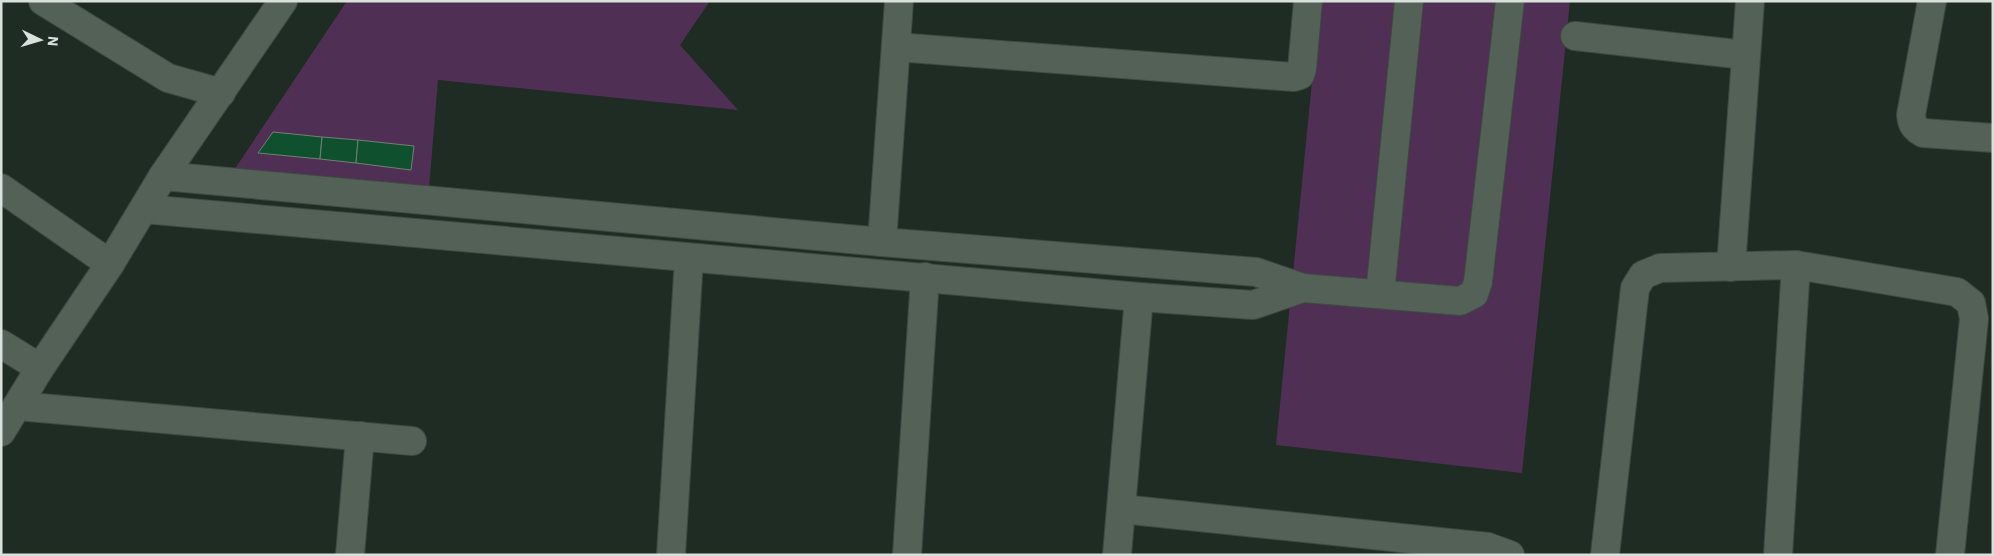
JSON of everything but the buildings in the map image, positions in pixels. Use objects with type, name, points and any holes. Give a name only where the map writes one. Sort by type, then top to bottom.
[{"type":"street","points":[[43,1],[168,78],[221,93]]},
{"type":"street","points":[[1,432],[40,368],[110,264],[163,176],[283,1]]},
{"type":"street","points":[[882,242],[899,1]]},
{"type":"street","points":[[896,47],[1294,77],[1300,75],[1302,69],[1308,1]]},
{"type":"street","points":[[1380,294],[1410,1]]},
{"type":"street","points":[[163,176],[882,242],[1256,272],[1303,288],[1460,301],[1474,294],[1478,282],[1510,1]]},
{"type":"street","points":[[1731,266],[1750,1]]},
{"type":"street","points":[[1932,1],[1912,122],[1916,129],[1922,133],[1993,138]]},
{"type":"street","points":[[1575,36],[1745,55]]},
{"type":"street","points":[[1,188],[110,264]]},
{"type":"street","points":[[144,209],[1139,297],[1253,305],[1303,288]]},
{"type":"street","points":[[670,555],[689,258]]},
{"type":"street","points":[[1778,555],[1796,265]]},
{"type":"street","points":[[1605,555],[1635,288],[1643,275],[1660,268],[1796,265],[1957,292],[1971,303],[1974,319],[1950,555]]},
{"type":"street","points":[[907,555],[926,277]]},
{"type":"street","points":[[1116,555],[1139,297]]},
{"type":"street","points":[[1,344],[40,368]]},
{"type":"street","points":[[18,406],[412,441]]},
{"type":"street","points":[[350,555],[360,436]]},
{"type":"street","points":[[1120,509],[1488,547],[1510,555]]},
{"type":"shaded area","points":[[347,1],[710,1],[680,45],[738,110],[438,80],[428,201],[224,185]]},
{"type":"shaded area","points":[[1320,1],[1570,1],[1522,473],[1276,445]]}]
